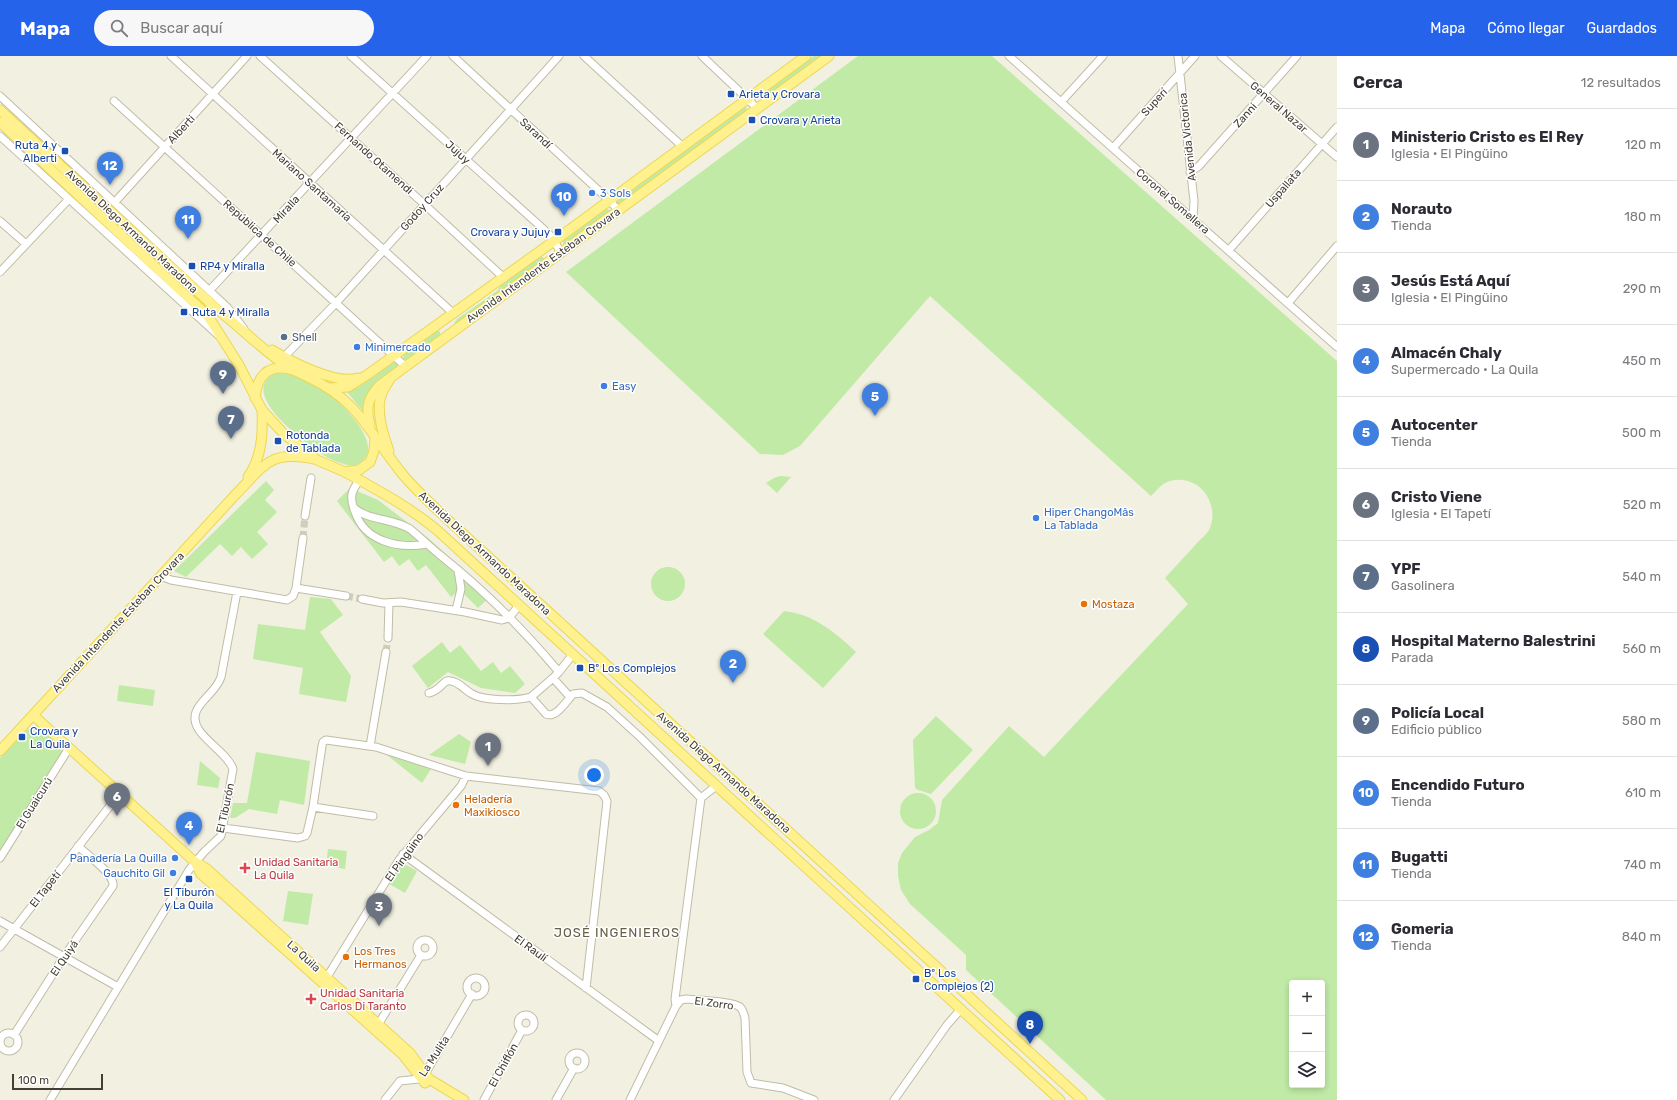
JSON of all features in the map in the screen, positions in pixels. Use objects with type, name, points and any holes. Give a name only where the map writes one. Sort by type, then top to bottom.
[{"type":"main road","name":"Avenida Intendente Esteban Crovara","points":[[330,388],[348,386],[367,375],[555,241],[806,56]]},
{"type":"main road","name":"Avenida Intendente Esteban Crovara","points":[[370,428],[368,413],[370,396],[391,376],[829,56]]},
{"type":"main road","name":"Avenida Diego Armando Maradona","points":[[0,110],[218,310],[274,358],[289,368]]},
{"type":"main road","name":"Avenida Diego Armando Maradona","points":[[0,122],[208,316],[240,365],[255,398]]},
{"type":"main road","points":[[250,336],[284,357],[301,365],[344,380],[350,380],[367,375]]},
{"type":"main road","points":[[380,438],[348,402],[330,388],[289,368],[277,368],[265,372],[258,382],[255,398],[262,410],[284,434],[317,460],[344,472],[359,470],[370,462],[380,438],[381,398],[391,376]]},
{"type":"main road","name":"Avenida Intendente Esteban Crovara","points":[[236,494],[251,472],[258,456],[262,438],[262,410]]},
{"type":"main road","name":"Avenida Diego Armando Maradona","points":[[380,438],[393,461],[414,487],[447,519],[1082,1100]]},
{"type":"main road","name":"Avenida Intendente Esteban Crovara","points":[[0,751],[236,494],[267,463],[278,457],[294,456],[317,460]]},
{"type":"main road","name":"Avenida Diego Armando Maradona","points":[[344,472],[397,501],[421,517],[1060,1100]]},
{"type":"main road","name":"La Quila","points":[[33,715],[195,862],[201,874],[413,1057],[423,1076],[436,1092],[451,1100]]},
{"type":"main road","name":"La Quila","points":[[423,1076],[464,1100]]},
{"type":"street","name":"Mariano Santamaría","points":[[171,56],[454,314]]},
{"type":"street","name":"Alberti","points":[[115,202],[247,56]]},
{"type":"street","name":"Fernando Otamendi","points":[[260,56],[504,278]]},
{"type":"street","name":"Jujuy","points":[[351,56],[549,234],[561,252]]},
{"type":"street","name":"Miralla","points":[[210,290],[427,56]]},
{"type":"street","name":"Sarandí","points":[[453,56],[618,210]]},
{"type":"street","name":"Godoy Cruz","points":[[284,357],[336,303],[465,158],[559,56]]},
{"type":"street","points":[[584,56],[683,147]]},
{"type":"street","points":[[702,56],[757,108]]},
{"type":"street","name":"Coronel Somellera","points":[[1009,56],[1337,347]]},
{"type":"street","points":[[1061,102],[1103,56]]},
{"type":"street","name":"Avenida Victorica","points":[[1178,56],[1194,201],[1193,218]]},
{"type":"street","name":"Superí","points":[[1112,148],[1195,56]]},
{"type":"street","name":"General Nazar","points":[[1221,56],[1337,157]]},
{"type":"street","name":"Zanni","points":[[1190,172],[1199,166],[1297,56]]},
{"type":"street","name":"Avenida Diego Armando Maradona","points":[[0,96],[210,290],[227,307],[250,336]]},
{"type":"street","name":"República de Chile","points":[[114,101],[405,366]]},
{"type":"street","name":"Uspallata","points":[[1228,250],[1337,127]]},
{"type":"street","name":"Avenida Diego Armando Maradona","points":[[0,136],[226,343]]},
{"type":"street","points":[[0,272],[69,199]]},
{"type":"street","points":[[0,221],[26,244]]},
{"type":"street","points":[[1288,303],[1337,246]]},
{"type":"street","points":[[305,516],[311,478]]},
{"type":"street","points":[[359,480],[353,492],[354,508],[358,521],[362,527],[379,539],[403,546],[427,544]]},
{"type":"street","points":[[354,508],[365,515],[408,528],[488,595],[530,638],[559,672]]},
{"type":"street","points":[[161,576],[171,580],[284,600],[293,596],[296,588],[302,538]]},
{"type":"street","points":[[456,610],[460,589],[458,570]]},
{"type":"street","points":[[296,588],[346,596]]},
{"type":"street","name":"El Tiburón","points":[[50,1100],[195,862],[221,836],[232,769],[228,759],[197,729],[194,722],[197,709],[216,688],[221,677],[237,592]]},
{"type":"street","points":[[362,599],[383,603],[401,602],[456,610],[502,620],[509,618],[519,605]]},
{"type":"street","points":[[388,638],[389,603]]},
{"type":"street","points":[[370,746],[386,652]]},
{"type":"street","points":[[429,693],[436,691],[448,681],[462,687],[476,696],[510,700],[520,700],[531,697],[559,672],[572,654]]},
{"type":"street","points":[[553,678],[570,697]]},
{"type":"street","points":[[531,697],[549,716],[553,715],[573,694],[582,693],[607,707],[640,737],[701,798]]},
{"type":"street","points":[[223,828],[302,838],[307,833],[313,807],[323,742],[331,740],[370,746],[466,776],[599,791],[606,798],[586,988]]},
{"type":"street","name":"El Guaicurú","points":[[0,858],[69,748]]},
{"type":"street","name":"El Pingüino","points":[[325,980],[403,854],[461,786],[466,776]]},
{"type":"street","points":[[630,1100],[676,1006],[675,999],[701,798],[716,786]]},
{"type":"street","name":"El Tapetí","points":[[0,947],[120,793]]},
{"type":"street","points":[[313,807],[373,816]]},
{"type":"street","name":"El Quiyá","points":[[14,1035],[63,958],[113,886],[110,875],[78,846]]},
{"type":"street","name":"El Raulí","points":[[403,854],[659,1041]]},
{"type":"street","points":[[0,921],[63,958],[118,987]]},
{"type":"street","points":[[377,1027],[421,955]]},
{"type":"street","name":"La Mulita","points":[[385,1100],[400,1081],[423,1076],[472,994]]},
{"type":"street","name":"El Zorro","points":[[676,1006],[681,1000],[686,999],[729,1003],[740,1007],[745,1018],[747,1072],[749,1080],[756,1085],[783,1088],[814,1100]]},
{"type":"street","points":[[894,1100],[947,1025],[961,1009]]},
{"type":"street","name":"El Chiflón","points":[[484,1100],[522,1030]]},
{"type":"street","points":[[556,1100],[574,1068]]},
{"type":"green space","points":[[814,56],[826,56],[765,99],[763,97],[762,95],[764,92]]},
{"type":"green space","points":[[858,56],[992,56],[1337,361],[1337,1100],[1106,1100],[966,970],[966,955],[910,904],[901,890],[898,876],[898,863],[902,853],[915,837],[929,830],[938,823],[942,800],[1009,726],[1044,757],[1188,604],[1165,578],[1210,528],[1212,509],[1204,492],[1198,486],[1189,481],[1180,480],[1164,483],[1151,496],[930,296],[800,446],[783,455],[760,454],[566,272]]},
{"type":"green space","points":[[745,107],[747,108],[745,112],[619,207],[616,203],[618,200]]},
{"type":"green space","points":[[605,208],[610,212],[565,245],[563,244],[564,239]]},
{"type":"green space","points":[[539,257],[543,257],[545,260],[458,324],[454,323],[457,319],[497,291],[502,284]]},
{"type":"green space","points":[[438,330],[440,332],[440,336],[408,360],[403,359],[404,354]]},
{"type":"green space","points":[[393,362],[398,363],[397,367],[363,411],[347,392],[359,387]]},
{"type":"green space","points":[[276,373],[290,374],[310,383],[329,394],[343,406],[359,425],[365,436],[368,446],[367,455],[361,462],[357,465],[349,465],[327,457],[304,441],[278,417],[268,404],[264,392],[266,382]]},
{"type":"green space","points":[[780,476],[791,477],[777,493],[766,483]]},
{"type":"green space","points":[[266,481],[274,490],[265,500],[277,512],[257,532],[268,544],[252,559],[241,547],[232,556],[220,544],[186,577],[174,571]]},
{"type":"green space","points":[[350,488],[378,500],[428,538],[492,595],[478,608],[460,590],[451,597],[426,565],[418,571],[409,559],[399,566],[392,556],[384,562],[337,501]]},
{"type":"green space","points":[[665,567],[671,567],[675,568],[682,574],[685,584],[684,591],[678,598],[671,601],[665,601],[661,600],[654,594],[651,587],[651,581],[652,577],[658,570]]},
{"type":"green space","points":[[310,597],[331,599],[343,615],[320,632],[351,676],[346,702],[299,694],[303,668],[253,659],[258,624],[305,630]]},
{"type":"green space","points":[[784,611],[805,616],[823,625],[856,652],[823,688],[763,634]]},
{"type":"green space","points":[[442,642],[450,653],[460,645],[481,671],[493,662],[501,673],[510,666],[525,684],[515,693],[481,688],[448,672],[428,688],[412,666]]},
{"type":"green space","points":[[119,685],[155,690],[153,706],[117,701]]},
{"type":"green space","points":[[936,716],[973,750],[931,794],[915,788],[913,740]]},
{"type":"green space","points":[[38,725],[61,746],[62,753],[0,853],[0,758],[30,727]]},
{"type":"green space","points":[[459,734],[471,742],[465,764],[429,755]]},
{"type":"green space","points":[[256,752],[310,761],[304,805],[280,800],[277,814],[249,809],[235,818],[230,818],[233,803],[247,803]]},
{"type":"green space","points":[[387,755],[431,769],[422,783]]},
{"type":"green space","points":[[200,761],[220,778],[218,788],[197,785]]},
{"type":"green space","points":[[918,793],[928,796],[933,801],[936,811],[933,821],[928,826],[918,829],[908,826],[903,821],[900,811],[903,801],[908,796]]},
{"type":"green space","points":[[328,849],[347,851],[345,869],[326,866]]},
{"type":"green space","points":[[399,861],[417,871],[405,893],[386,882]]},
{"type":"green space","points":[[288,891],[313,894],[308,925],[283,921]]},
{"type":"tunnel","points":[[303,538],[305,516]]},
{"type":"tunnel","points":[[346,596],[362,599]]},
{"type":"tunnel","points":[[386,652],[388,638]]},
{"type":"place","name":"Arieta y Crovara","points":[[731,94]]},
{"type":"place","name":"Crovara y Arieta","points":[[752,120]]},
{"type":"place","name":"Ruta 4 y Alberti","points":[[65,151]]},
{"type":"place","name":"Gomeria","points":[[110,185]]},
{"type":"place","name":"3 Sols","points":[[592,193]]},
{"type":"place","name":"Encendido Futuro","points":[[564,216]]},
{"type":"place","name":"Crovara y Jujuy","points":[[558,232]]},
{"type":"place","name":"Bugatti","points":[[188,239]]},
{"type":"place","name":"RP4 y Miralla","points":[[192,266]]},
{"type":"place","name":"Ruta 4 y Miralla","points":[[184,312]]},
{"type":"place","name":"Shell","points":[[284,337]]},
{"type":"place","name":"Minimercado","points":[[357,347]]},
{"type":"place","name":"Easy","points":[[604,386]]},
{"type":"place","name":"Policía Local","points":[[223,394]]},
{"type":"place","name":"Autocenter","points":[[875,416]]},
{"type":"place","name":"YPF","points":[[231,439]]},
{"type":"place","name":"Rotonda de Tablada","points":[[278,441]]},
{"type":"place","name":"Hiper ChangoMâs La Tablada","points":[[1036,518]]},
{"type":"place","name":"Mostaza","points":[[1084,604]]},
{"type":"place","name":"Bº Los Complejos","points":[[580,668]]},
{"type":"place","name":"Norauto","points":[[733,683]]},
{"type":"place","name":"Crovara y La Quila","points":[[22,737]]},
{"type":"place","name":"Ministerio Cristo es El Rey","points":[[488,766]]},
{"type":"place","name":"Heladería Maxikiosco","points":[[456,805]]},
{"type":"place","name":"Cristo Viene","points":[[117,816]]},
{"type":"place","name":"Almacén Chaly","points":[[189,845]]},
{"type":"place","name":"Panadería La Quilla","points":[[175,858]]},
{"type":"place","name":"Unidad Sanitaria La Quila","points":[[245,868]]},
{"type":"place","name":"Gauchito Gil","points":[[173,873]]},
{"type":"place","name":"El Tiburón y La Quila","points":[[189,879]]},
{"type":"place","name":"Jesús Está Aquí","points":[[379,926]]},
{"type":"place","name":"Los Tres Hermanos","points":[[346,957]]},
{"type":"place","name":"Bº Los Complejos (2)","points":[[916,979]]},
{"type":"place","name":"Unidad Sanitaria Carlos Di Taranto","points":[[311,999]]},
{"type":"place","name":"Hospital Materno Balestrini","points":[[1030,1044]]},
{"type":"district","name":"JOSÉ INGENIEROS","points":[[617,932]]}]
